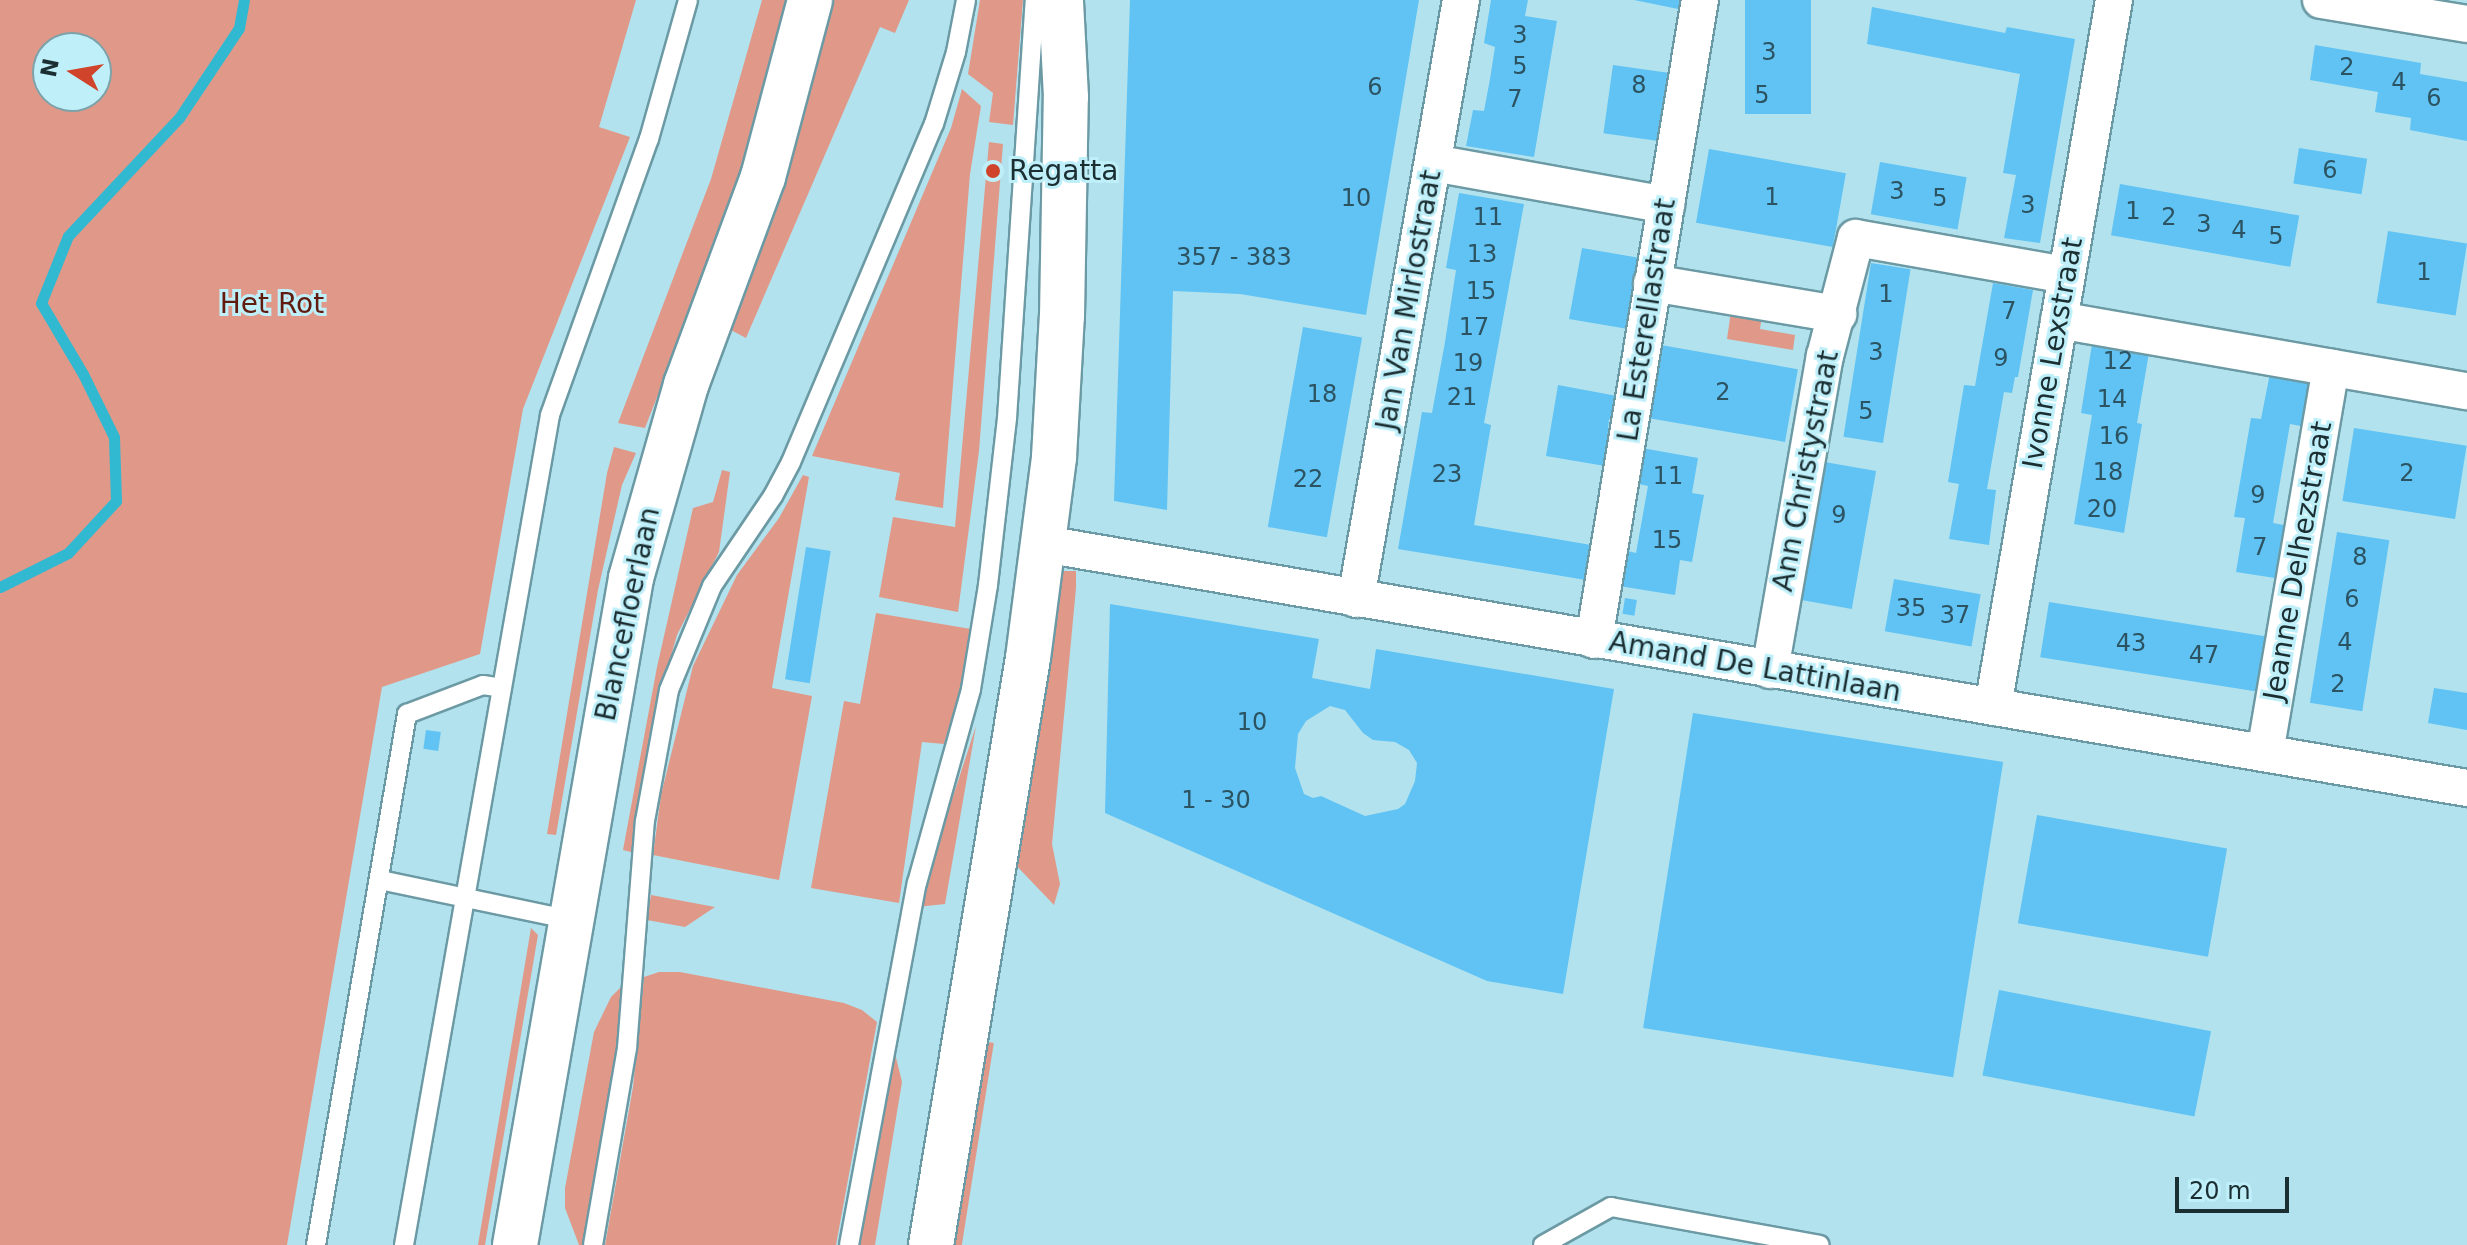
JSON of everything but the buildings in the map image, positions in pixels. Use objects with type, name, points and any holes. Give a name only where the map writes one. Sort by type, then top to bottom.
[{"type":"main road","name":"Blancefloerlaan","points":[[515,1245],[629,591],[651,499],[686,385],[763,177],[810,0]]},
{"type":"main road","points":[[931,1245],[1044,544],[1062,316],[1066,97],[1061,0]]},
{"type":"street","name":"Jan Van Mirlostraat","points":[[1356,599],[1461,0]]},
{"type":"street","name":"La Esterellastraat","points":[[1594,640],[1700,0]]},
{"type":"street","name":"Ivonne Lexstraat","points":[[1993,707],[2114,0]]},
{"type":"street","points":[[2321,0],[2467,24]]},
{"type":"street","points":[[1433,163],[1666,205]]},
{"type":"street","name":"Ann Christystraat","points":[[1770,670],[1825,356],[1856,238],[2066,275]]},
{"type":"street","points":[[1652,283],[1838,314]]},
{"type":"street","points":[[2059,320],[2467,391]]},
{"type":"street","name":"Jeanne Delhezstraat","points":[[2265,753],[2331,368]]},
{"type":"street","name":"Amand De Lattinlaan","points":[[1044,544],[2467,788]]},
{"type":"lane","points":[[404,1245],[468,897],[550,415],[649,139],[688,0]]},
{"type":"lane","points":[[593,1245],[627,1048],[645,821],[669,690],[712,586],[773,496],[803,436],[934,124],[951,73],[966,0]]},
{"type":"lane","points":[[849,1245],[917,883],[971,689],[988,585],[1012,359],[1035,0]]},
{"type":"lane","points":[[316,1245],[407,714],[483,685],[502,688]]},
{"type":"lane","points":[[380,880],[571,920]]},
{"type":"lane","points":[[1543,1245],[1611,1207],[1820,1245]]},
{"type":"green space","name":"Het Rot","points":[[0,0],[636,0],[599,127],[630,137],[523,409],[480,654],[382,687],[287,1245],[0,1245]]},
{"type":"green space","points":[[762,0],[788,0],[738,190],[645,428],[618,423],[711,179]]},
{"type":"green space","points":[[832,0],[909,0],[895,33],[880,27],[746,338],[729,329],[775,215]]},
{"type":"green space","points":[[980,0],[1023,0],[1013,125],[989,122],[993,93],[968,74]]},
{"type":"green space","points":[[962,89],[981,106],[970,174],[943,508],[895,500],[900,473],[812,456],[951,128]]},
{"type":"green space","points":[[989,142],[1003,144],[979,451],[958,612],[879,597],[893,517],[955,527]]},
{"type":"green space","points":[[1731,311],[1762,316],[1760,329],[1795,335],[1793,350],[1727,339]]},
{"type":"green space","points":[[614,447],[636,453],[622,485],[598,590],[556,835],[547,834],[607,473]]},
{"type":"green space","points":[[722,470],[730,472],[719,552],[677,635],[660,694],[635,853],[623,850],[657,667],[693,508],[713,502]]},
{"type":"green space","points":[[803,475],[809,477],[772,688],[812,696],[779,880],[653,855],[661,795],[693,666],[737,575],[779,518]]},
{"type":"green space","points":[[1062,571],[1076,571],[1076,588],[1052,844],[1060,884],[1054,905],[1012,861],[1056,576]]},
{"type":"green space","points":[[876,613],[971,629],[958,699],[944,744],[922,742],[899,903],[811,888],[844,701],[860,704]]},
{"type":"green space","points":[[976,726],[945,904],[917,907]]},
{"type":"green space","points":[[651,895],[715,907],[685,927],[647,920]]},
{"type":"green space","points":[[531,928],[538,935],[485,1245],[478,1245]]},
{"type":"green space","points":[[659,972],[680,972],[844,1003],[862,1010],[877,1022],[836,1245],[605,1245],[633,1087],[644,977]]},
{"type":"green space","points":[[625,983],[619,1048],[585,1245],[579,1245],[565,1208],[565,1188],[594,1032],[611,997]]},
{"type":"green space","points":[[892,1041],[902,1082],[875,1245],[855,1245]]},
{"type":"green space","points":[[981,1041],[994,1043],[962,1245],[949,1245]]},
{"type":"waterway","points":[[0,587],[68,553],[116,501],[114,437],[83,374],[41,303],[68,236],[179,118],[239,28],[244,0]]},
{"type":"place","name":"Regatta","points":[[993,171]]}]
